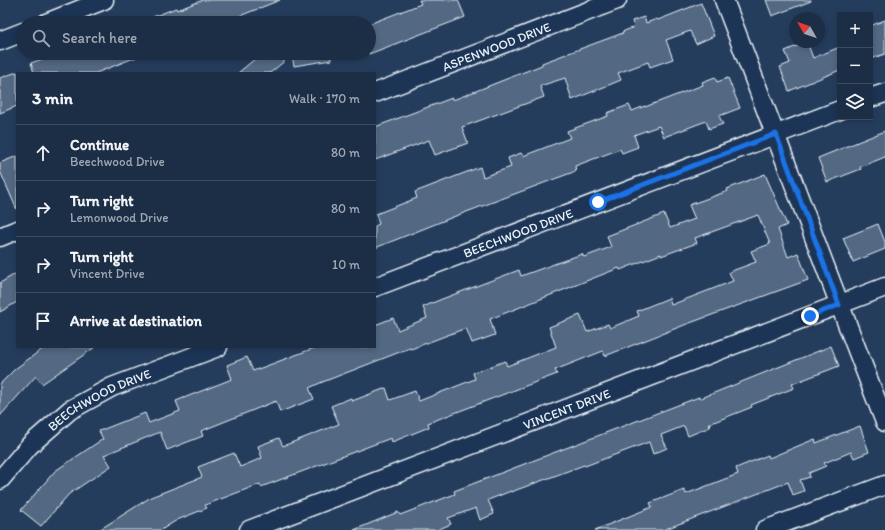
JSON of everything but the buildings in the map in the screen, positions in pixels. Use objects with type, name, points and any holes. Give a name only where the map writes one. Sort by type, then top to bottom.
[{"type":"street","points":[[64,16],[104,0]]},
{"type":"street","name":"ASPENWOOD DRIVE","points":[[376,93],[617,0]]},
{"type":"street","points":[[724,0],[776,134],[839,305],[885,422]]},
{"type":"street","points":[[0,42],[16,35]]},
{"type":"street","points":[[873,97],[885,93]]},
{"type":"street","name":"BEECHWOOD DRIVE","points":[[376,287],[837,111]]},
{"type":"street","points":[[0,237],[16,230]]},
{"type":"street","name":"VINCENT DRIVE","points":[[249,530],[885,287]]},
{"type":"street","name":"BEECHWOOD DRIVE","points":[[0,480],[30,445],[70,410],[112,387],[215,348]]},
{"type":"street","points":[[765,530],[885,484]]},
{"type":"route","points":[[598,202],[776,134],[839,305],[810,316]]}]
